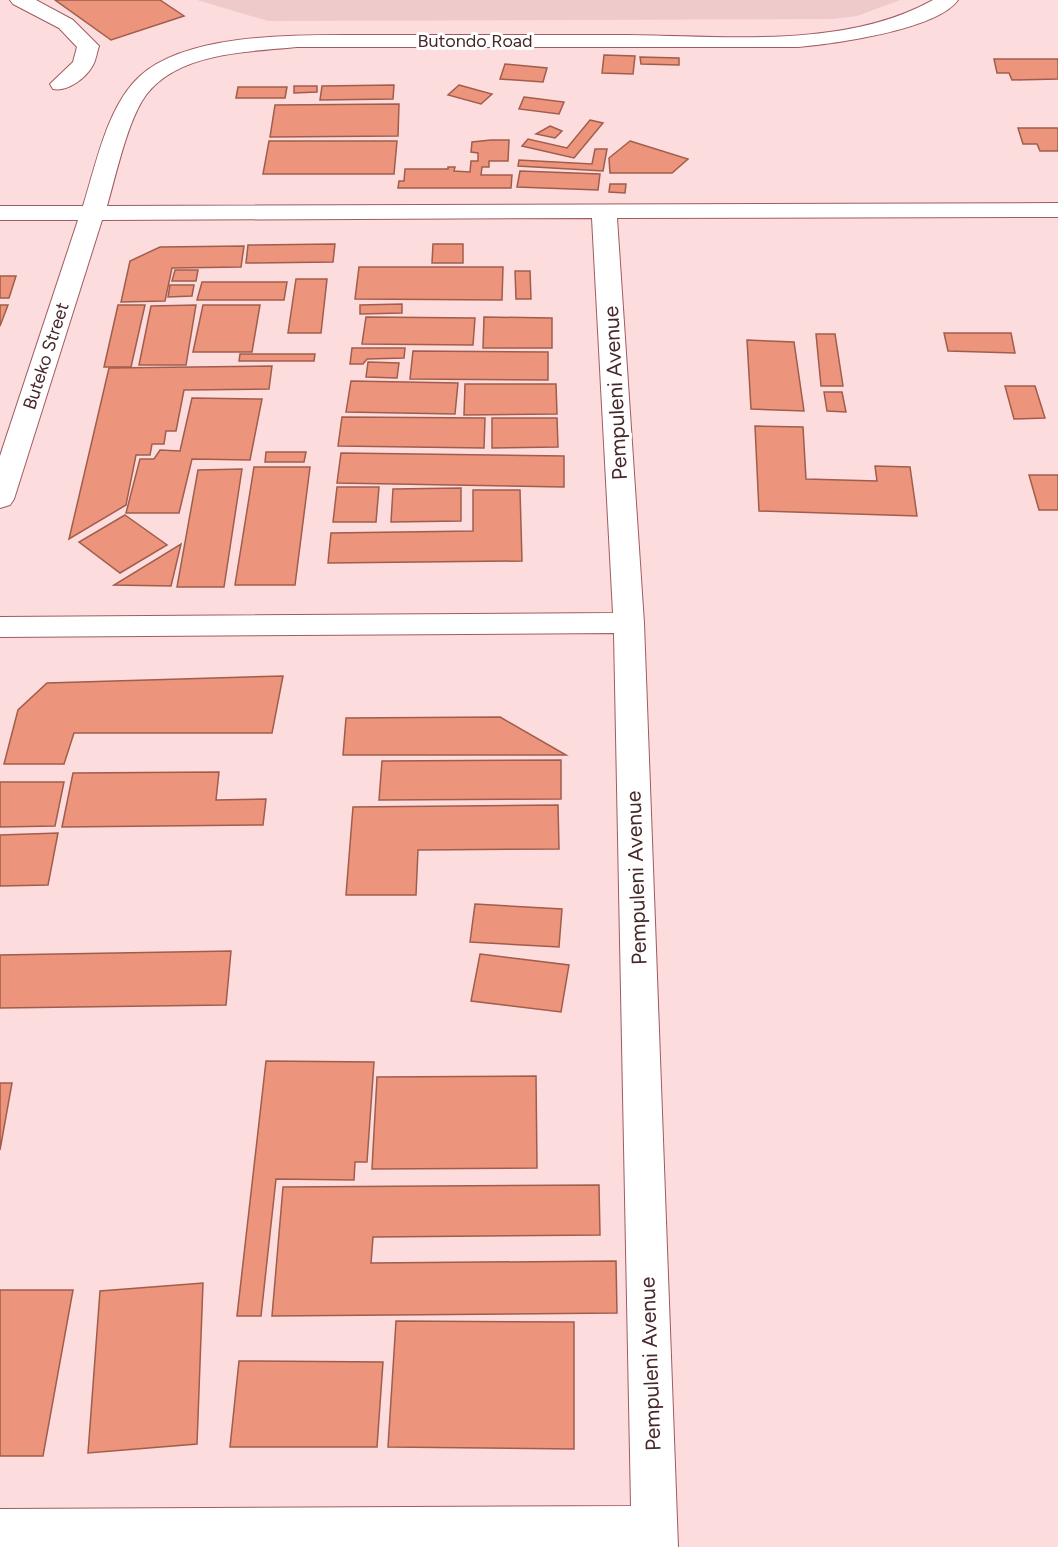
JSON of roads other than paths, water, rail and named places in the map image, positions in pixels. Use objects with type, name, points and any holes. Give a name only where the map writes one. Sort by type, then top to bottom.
[{"type":"street","points":[[20,0],[66,24],[88,46],[83,64],[61,84]]},
{"type":"street","name":"Butondo Road","points":[[92,213],[113,144],[135,95],[172,65],[198,55],[236,47],[297,41],[775,42],[837,38],[928,13],[948,0]]},
{"type":"street","name":"Pempuleni Avenue","points":[[604,210],[628,623],[655,1538]]},
{"type":"street","points":[[0,213],[1058,210]]},
{"type":"street","name":"Buteko Street","points":[[0,498],[92,213]]},
{"type":"street","points":[[0,627],[628,623]]},
{"type":"street","points":[[0,1532],[655,1538]]}]
